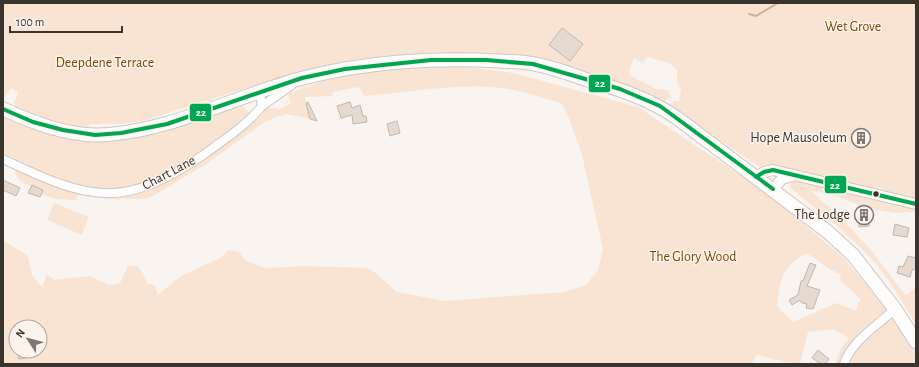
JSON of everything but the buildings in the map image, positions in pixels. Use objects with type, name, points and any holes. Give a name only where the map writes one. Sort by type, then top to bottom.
[{"type":"highway","points":[[3,109],[48,126],[95,135],[109,134],[137,131],[167,124],[302,78],[345,69],[431,60],[486,60],[533,64],[620,89],[660,106],[828,232],[853,255],[895,308],[916,342]]},
{"type":"street","name":"Chart Lane","points":[[3,159],[71,188],[100,194],[128,192],[150,185],[194,161],[255,116],[262,106],[302,78]]},
{"type":"street","points":[[260,93],[262,106]]},
{"type":"street","points":[[756,177],[764,172],[773,170],[916,204]]},
{"type":"street","points":[[772,189],[782,179],[797,175]]},
{"type":"street","points":[[844,364],[847,355],[853,347],[895,308]]},
{"type":"green space","points":[[3,3],[916,3],[916,200],[889,194],[881,188],[871,189],[791,169],[760,167],[669,107],[674,101],[679,101],[681,89],[677,83],[677,70],[671,64],[648,57],[642,63],[634,58],[629,71],[631,76],[657,89],[668,90],[671,97],[660,104],[537,61],[491,54],[433,55],[356,59],[271,80],[146,120],[123,124],[91,124],[85,128],[67,125],[41,118],[16,108],[14,103],[18,92],[11,88],[3,99]]},
{"type":"green space","name":"The Glory Wood","points":[[443,64],[513,73],[638,107],[771,196],[844,258],[882,304],[888,308],[916,352],[916,364],[835,364],[842,346],[849,338],[833,329],[808,332],[800,364],[792,364],[757,355],[751,364],[3,364],[4,241],[28,256],[32,275],[42,287],[47,274],[54,280],[90,276],[109,285],[120,283],[128,266],[138,266],[148,284],[155,285],[158,295],[181,276],[220,258],[229,250],[239,252],[245,260],[265,268],[303,266],[367,268],[376,273],[397,292],[445,301],[564,292],[586,285],[598,270],[603,249],[582,155],[569,118],[561,103],[516,90],[467,87],[364,96],[359,87],[332,92],[333,96],[305,97],[310,119],[287,114],[265,122],[206,164],[155,195],[145,199],[109,199],[78,195],[76,200],[56,199],[41,194],[43,189],[21,182],[16,175],[15,169],[25,174],[29,165],[3,153],[3,115],[89,138],[242,105],[255,119],[267,108],[281,109],[291,103],[288,93],[332,78],[380,68]],"holes":[[[806,253],[840,274],[841,281],[861,300],[858,303],[856,311],[836,303],[793,322],[777,306],[781,281],[786,269]]]},
{"type":"green space","points":[[795,180],[916,207],[916,212],[896,213],[869,209],[830,194],[811,191],[842,219],[871,250],[906,296],[916,287],[916,325],[893,286],[879,268],[843,231],[790,188],[789,186]]},
{"type":"green space","points":[[54,203],[89,217],[82,235],[47,220]]},
{"type":"waterway","points":[[749,14],[756,16],[778,3]]},
{"type":"transit line","name":"22","points":[[3,109],[33,122],[63,130],[95,135],[121,133],[167,124],[302,78],[345,69],[431,60],[486,60],[533,64],[620,89],[660,106],[773,189]]},
{"type":"transit line","name":"22","points":[[756,177],[764,172],[773,170],[916,204]]},
{"type":"place","name":"Hope Mausoleum","points":[[861,138]]},
{"type":"place","name":"The Lodge","points":[[864,215]]},
{"type":"park label","name":"Wet Grove","points":[[853,27]]},
{"type":"park label","name":"Deepdene Terrace","points":[[105,63]]}]
